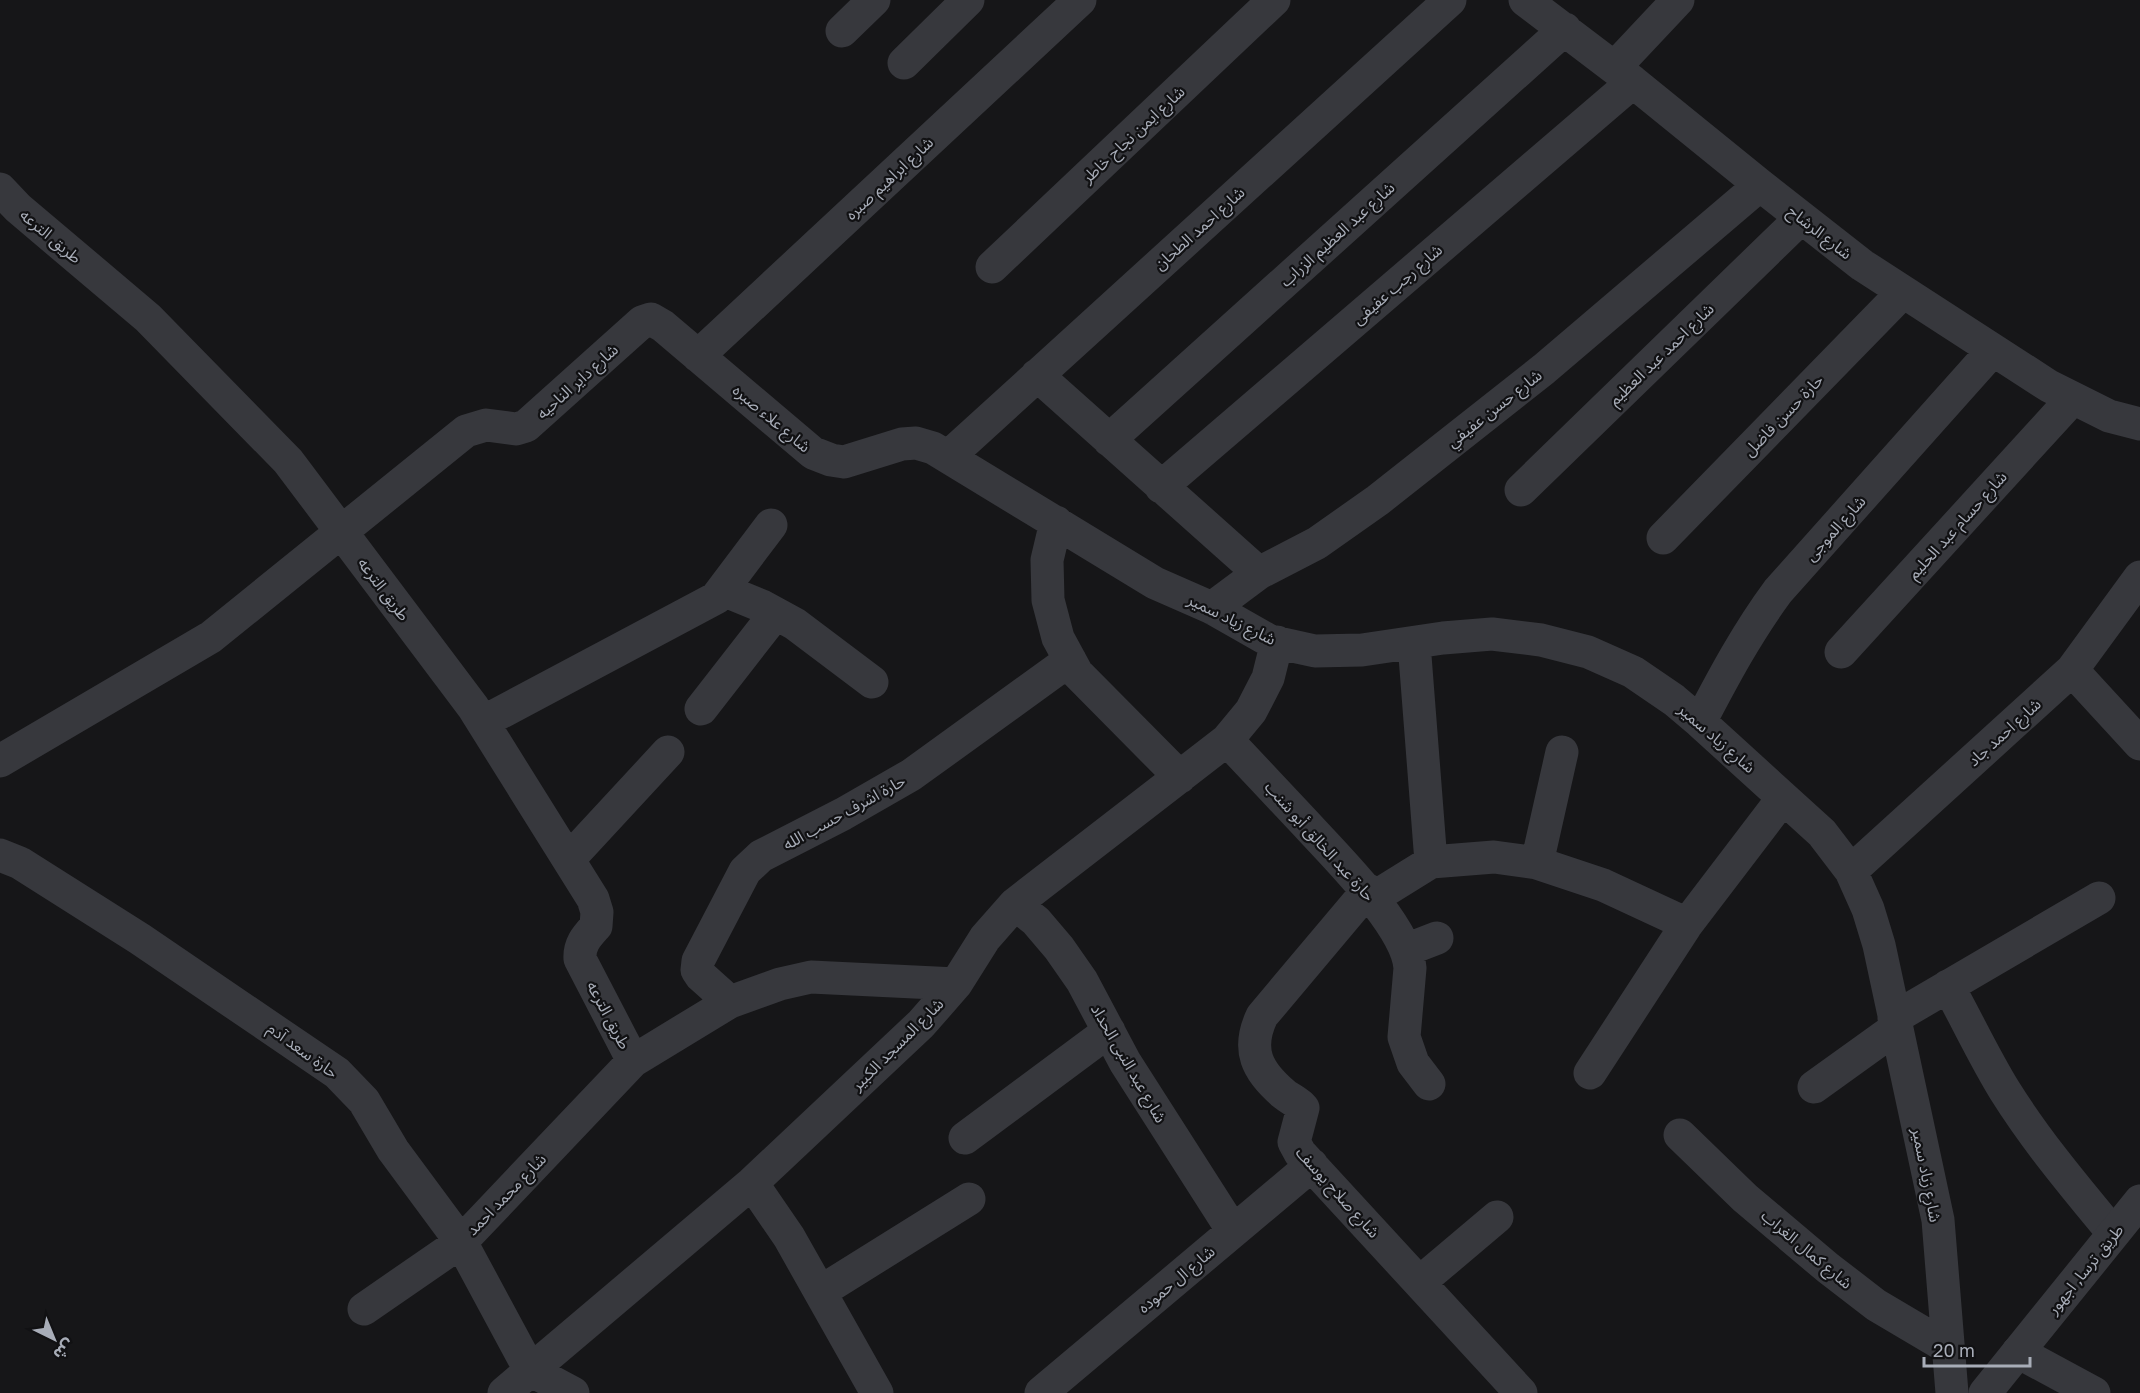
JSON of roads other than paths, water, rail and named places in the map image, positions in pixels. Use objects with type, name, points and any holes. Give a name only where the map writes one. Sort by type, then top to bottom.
[{"type":"street","points":[[842,31],[874,0]]},
{"type":"street","points":[[904,63],[968,0]]},
{"type":"street","name":"شارع ابراهيم صبره","points":[[698,356],[1080,0]]},
{"type":"street","name":"شارع ايمن نجاح خاطر","points":[[992,267],[1274,0]]},
{"type":"street","name":"شارع احمد الطحان","points":[[949,456],[1450,0]]},
{"type":"street","name":"شارع الرشاح","points":[[1525,0],[1624,74],[1862,265],[2049,386],[2109,416],[2140,424]]},
{"type":"street","name":"شارع رجب عفيفى","points":[[1161,487],[1624,74],[1678,0]]},
{"type":"street","name":"شارع عبد العظيم الزراب","points":[[1109,440],[1565,28]]},
{"type":"street","name":"شارع حسن عفيفي","points":[[1212,608],[1259,573],[1317,543],[1378,500],[1544,369],[1760,185]]},
{"type":"street","name":"طريق الترعه","points":[[0,189],[18,208],[148,318],[288,461],[483,722],[593,899],[597,912],[596,926],[584,940],[579,952],[580,959],[633,1061]]},
{"type":"street","name":"شارع احمد عبد العظيم","points":[[1521,490],[1801,218]]},
{"type":"street","name":"حارة حسن فاضل","points":[[1663,538],[1903,292]]},
{"type":"street","name":"شارع داير الناحيه","points":[[0,761],[211,637],[466,431],[486,424],[516,429],[526,426],[642,322],[651,319],[663,326]]},
{"type":"street","name":"شارع علاء صبره","points":[[663,326],[813,453],[844,462],[902,444],[916,443],[949,456],[1056,522]]},
{"type":"street","name":"شارع الموجى","points":[[1700,722],[1736,654],[1778,591],[1993,350]]},
{"type":"street","points":[[1037,375],[1259,573]]},
{"type":"street","name":"شارع حسام عبد الحليم","points":[[1841,652],[2073,398]]},
{"type":"street","points":[[1056,522],[1047,560],[1048,600],[1058,638],[1077,673],[1180,777]]},
{"type":"street","name":"شارع زياد سمير","points":[[1056,522],[1155,583],[1212,608],[1270,641],[1316,651],[1362,650],[1443,638],[1492,634],[1541,640],[1588,652],[1633,672],[1674,700],[1822,833],[1851,871],[1868,909],[1879,945],[1938,1220],[1952,1393]]},
{"type":"street","points":[[483,722],[716,598],[771,525]]},
{"type":"street","name":"شارع احمد جاد","points":[[1851,871],[2072,670],[2140,577]]},
{"type":"street","points":[[723,590],[795,624],[872,682]]},
{"type":"street","points":[[701,709],[776,614]]},
{"type":"street","name":"شارع المسجد الكبير","points":[[504,1393],[752,1183],[921,1024],[956,984],[985,938],[1016,904],[1227,740],[1251,711],[1268,678],[1277,642]]},
{"type":"street","points":[[1414,643],[1431,862]]},
{"type":"street","name":"حارة اشرف حسب الله","points":[[730,1002],[701,976],[697,970],[698,961],[745,871],[761,856],[843,814],[911,775],[1070,660]]},
{"type":"street","points":[[2072,670],[2140,744]]},
{"type":"street","name":"حارة عبد الخالق أبو شنب","points":[[1227,740],[1370,894],[1406,950],[1410,958],[1410,968],[1404,1037],[1413,1063],[1429,1084]]},
{"type":"street","points":[[569,859],[668,752]]},
{"type":"street","points":[[1537,862],[1562,752]]},
{"type":"street","points":[[1590,1073],[1687,924],[1784,798]]},
{"type":"street","name":"حارة سعد آدم","points":[[0,855],[20,863],[140,939],[337,1073],[364,1101],[393,1150],[461,1242],[530,1370]]},
{"type":"street","points":[[1370,894],[1431,862],[1494,857],[1537,862],[1603,885],[1687,924]]},
{"type":"street","name":"شارع صلاح يوسف","points":[[1370,894],[1262,1016],[1257,1027],[1255,1054],[1268,1080],[1303,1108],[1294,1134],[1294,1142],[1312,1165],[1521,1393]]},
{"type":"street","points":[[1814,1088],[1895,1023],[1948,986],[2099,898]]},
{"type":"street","name":"شارع عبد النبى الحداد","points":[[1016,904],[1036,921],[1059,948],[1082,981],[1125,1062],[1233,1231]]},
{"type":"street","points":[[1406,950],[1437,938]]},
{"type":"street","name":"شارع محمد احمد","points":[[364,1309],[461,1242],[633,1061],[730,1002],[780,984],[811,977],[956,984]]},
{"type":"street","points":[[1948,986],[2010,1098],[2054,1161],[2130,1218]]},
{"type":"street","points":[[965,1138],[1109,1031]]},
{"type":"street","name":"شارع كمال الغراب","points":[[1680,1135],[1745,1197],[1827,1268],[1876,1305],[1947,1347]]},
{"type":"street","name":"شارع ال حموده","points":[[1041,1393],[1312,1165]]},
{"type":"street","points":[[752,1183],[789,1237],[877,1393]]},
{"type":"street","points":[[820,1292],[969,1198]]},
{"type":"street","points":[[1420,1282],[1497,1217]]},
{"type":"street","name":"طريق ترسا, اجهور","points":[[1985,1393],[2130,1218]]},
{"type":"street","points":[[2018,1352],[2094,1393]]},
{"type":"street","points":[[530,1370],[573,1393]]}]
